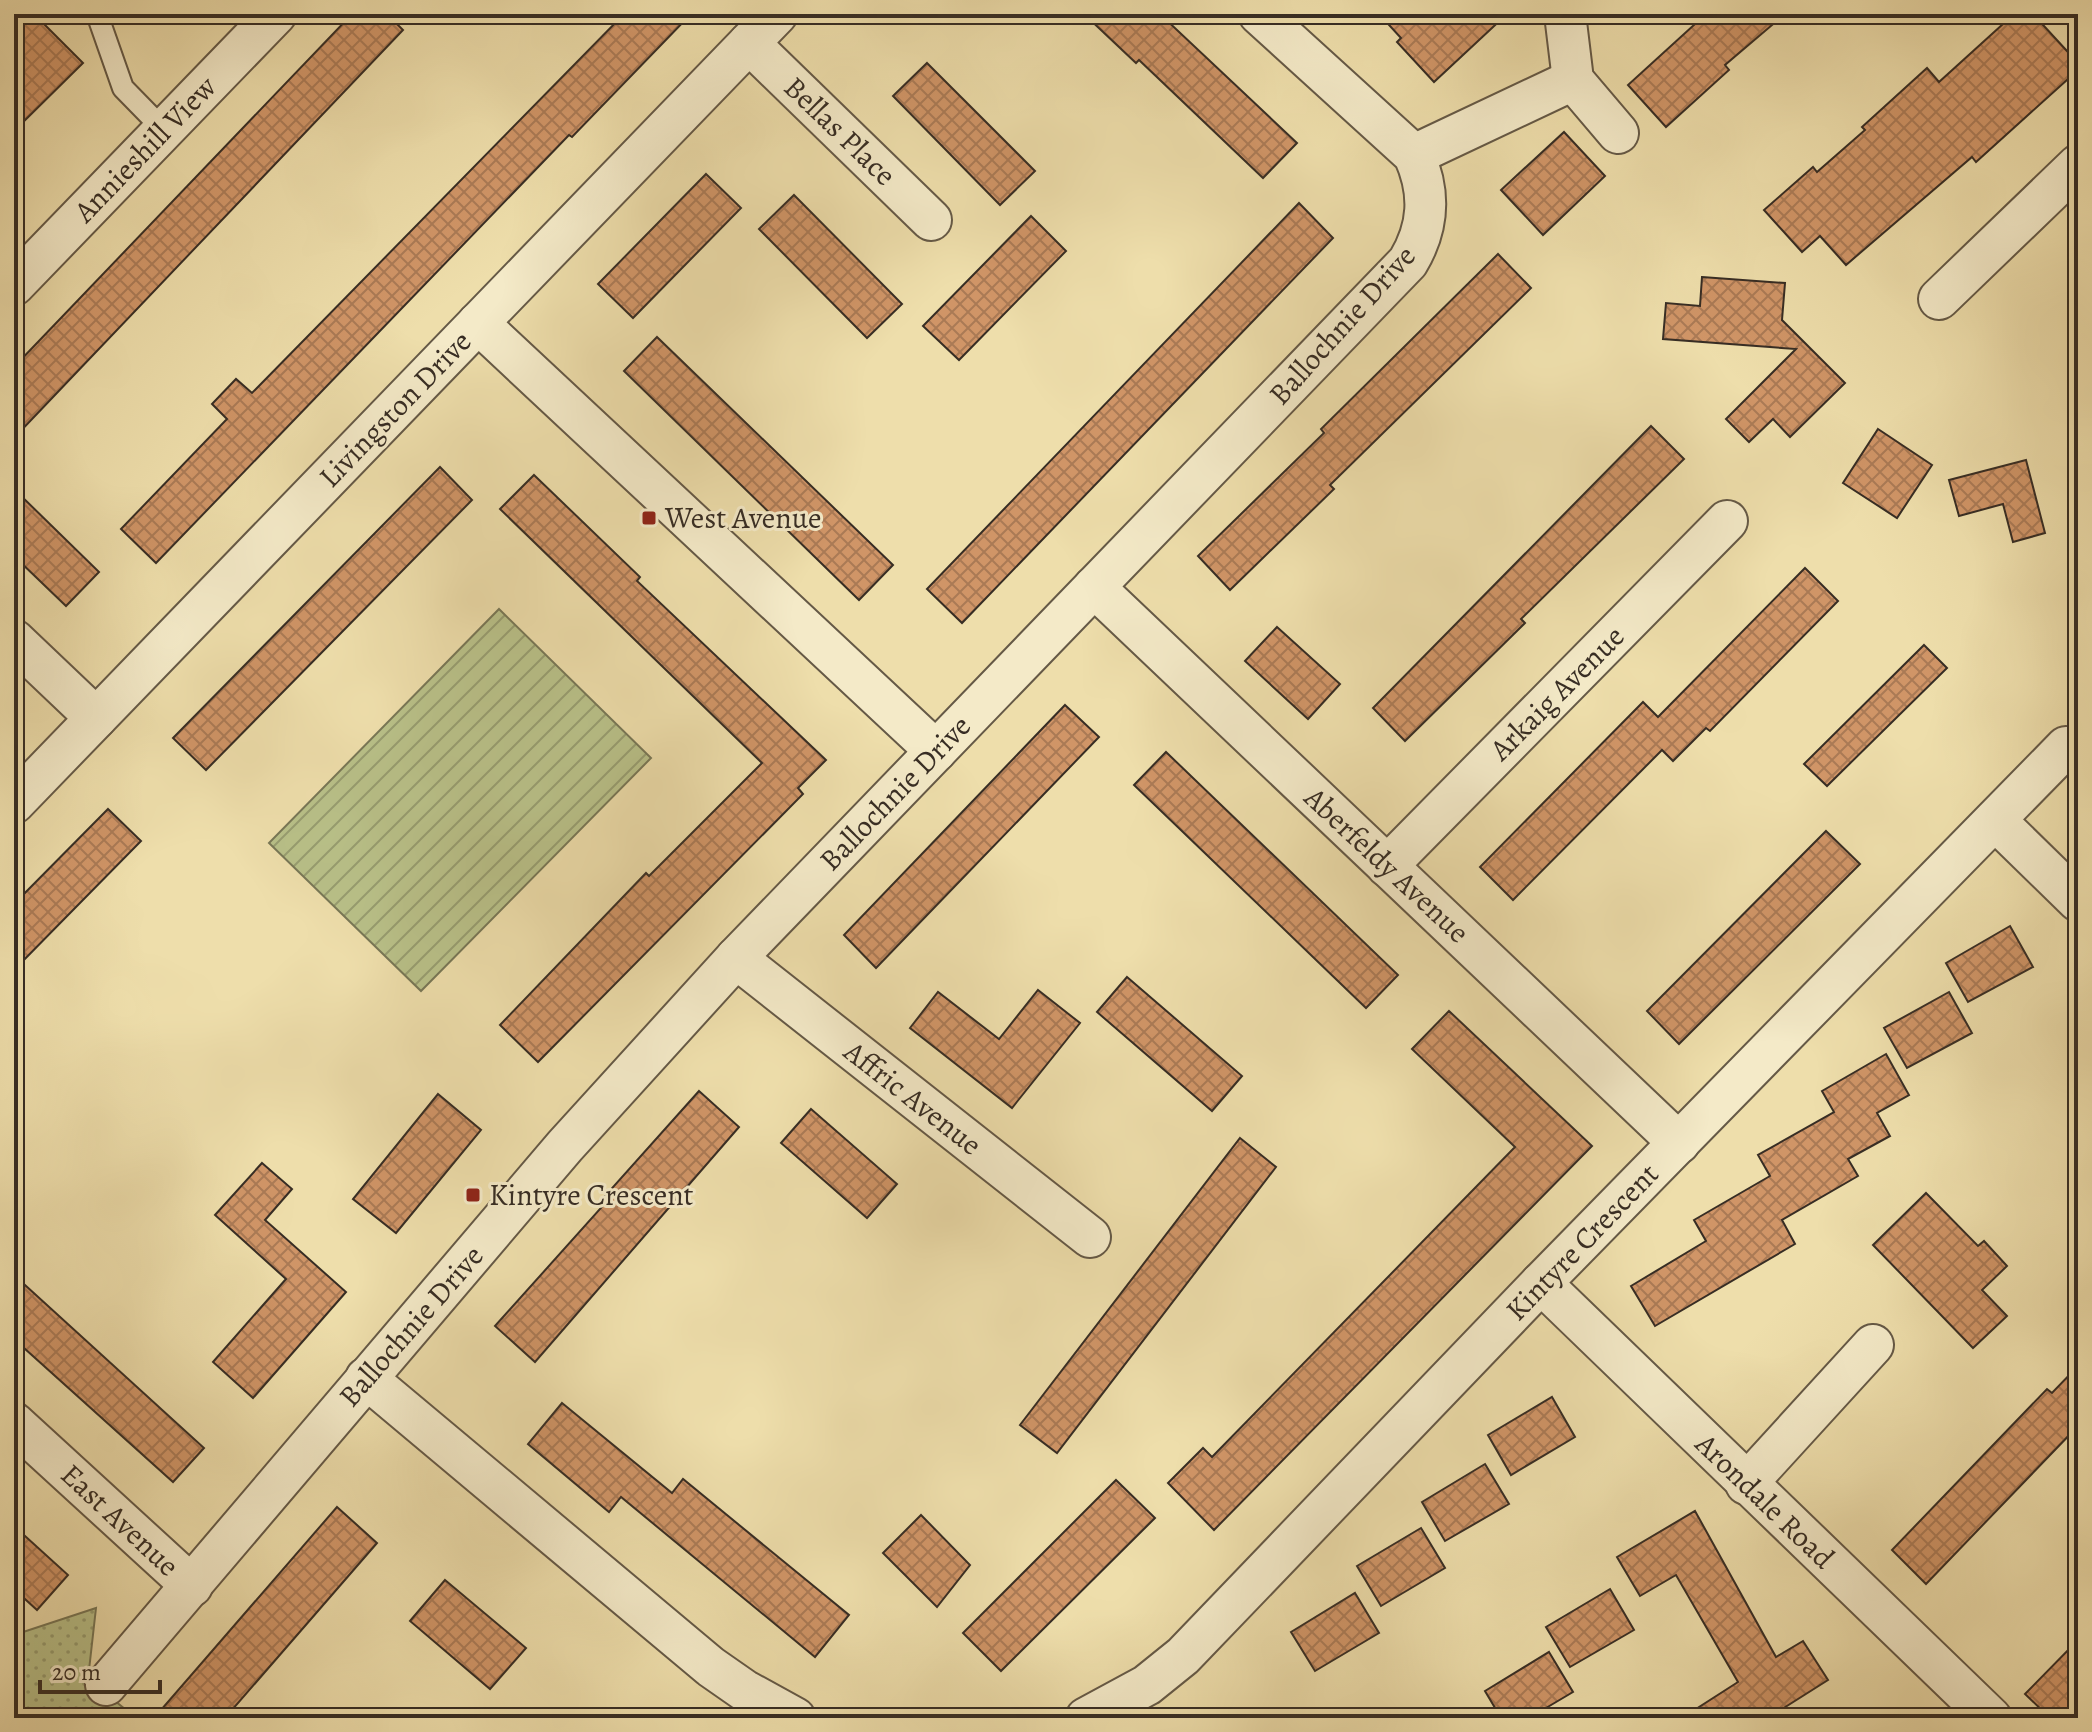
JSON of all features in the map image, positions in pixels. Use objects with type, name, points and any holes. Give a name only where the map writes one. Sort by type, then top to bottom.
[{"type":"street","name":"Annieshill View","points":[[14,285],[276,14]]},
{"type":"street","name":"Livingston Drive","points":[[14,803],[777,14]]},
{"type":"street","points":[[1259,14],[1414,155],[1573,80]]},
{"type":"street","points":[[1565,14],[1573,80],[1618,133]]},
{"type":"street","name":"Bellas Place","points":[[749,43],[931,220]]},
{"type":"street","name":"Ballochnie Drive","points":[[106,1685],[565,1146],[736,958],[1408,262],[1417,246],[1426,210],[1421,172],[1414,155]]},
{"type":"street","points":[[1939,299],[2078,165]]},
{"type":"street","points":[[478,323],[936,751]]},
{"type":"street","name":"Arkaig Avenue","points":[[1387,866],[1727,521]]},
{"type":"street","name":"Aberfeldy Avenue","points":[[1094,587],[1679,1143]]},
{"type":"street","points":[[14,640],[96,718]]},
{"type":"street","name":"Kintyre Crescent","points":[[1086,1718],[1147,1685],[1183,1656],[1541,1283],[2066,747]]},
{"type":"street","points":[[1995,820],[2078,901]]},
{"type":"street","name":"Affric Avenue","points":[[736,958],[1090,1237]]},
{"type":"street","name":"Arondale Road","points":[[1541,1283],[1991,1718]]},
{"type":"street","points":[[1746,1484],[1873,1345]]},
{"type":"street","points":[[366,1378],[711,1667],[782,1716]]},
{"type":"street","name":"East Avenue","points":[[14,1423],[192,1586]]},
{"type":"lane","points":[[97,14],[123,88],[164,130]]},
{"type":"green space","points":[[499,609],[651,758],[421,991],[269,843]]},
{"type":"green space","points":[[96,1608],[88,1679],[136,1718],[14,1718],[14,1635]]},
{"type":"building","points":[[14,14],[34,14],[83,63],[14,131]]},
{"type":"building","points":[[352,14],[387,14],[403,30],[14,438],[14,367]]},
{"type":"building","points":[[624,14],[691,14],[572,137],[569,135],[156,563],[121,529],[227,419],[212,404],[236,379],[252,393]]},
{"type":"building","points":[[1084,14],[1160,14],[1297,143],[1263,178],[1139,60],[1136,63]]},
{"type":"building","points":[[1379,14],[1507,14],[1434,82],[1397,42],[1401,38]]},
{"type":"building","points":[[1706,14],[1785,14],[1725,65],[1729,70],[1666,127],[1628,85]]},
{"type":"building","points":[[2014,14],[2033,14],[2078,63],[2078,70],[1976,162],[1972,157],[1846,265],[1820,236],[1802,252],[1764,210],[1813,167],[1817,172],[1865,130],[1862,127],[1927,68],[1939,82]]},
{"type":"building","points":[[927,63],[1035,171],[1000,205],[893,96]]},
{"type":"building","points":[[1564,132],[1605,176],[1543,235],[1501,190]]},
{"type":"building","points":[[706,174],[741,208],[633,318],[598,284]]},
{"type":"building","points":[[794,195],[902,304],[867,338],[759,229]]},
{"type":"building","points":[[1299,203],[1333,238],[962,623],[927,589]]},
{"type":"building","points":[[1031,216],[1066,251],[959,360],[923,326]]},
{"type":"building","points":[[1498,254],[1531,288],[1330,485],[1334,489],[1230,590],[1198,556],[1324,433],[1321,429]]},
{"type":"building","points":[[1702,277],[1785,283],[1782,320],[1845,383],[1790,437],[1773,419],[1749,442],[1726,419],[1796,349],[1663,339],[1666,303],[1700,306]]},
{"type":"building","points":[[657,337],[893,565],[859,600],[624,371]]},
{"type":"building","points":[[1651,426],[1684,459],[1521,619],[1525,623],[1405,741],[1373,708]]},
{"type":"building","points":[[1878,429],[1932,465],[1897,518],[1843,483]]},
{"type":"building","points":[[2026,460],[2045,533],[2013,542],[2003,504],[1959,516],[1949,480]]},
{"type":"building","points":[[440,467],[472,500],[206,770],[173,738]]},
{"type":"building","points":[[534,475],[640,577],[637,581],[826,760],[798,788],[803,794],[538,1062],[500,1025],[646,873],[649,876],[762,763],[500,509]]},
{"type":"building","points":[[14,489],[99,572],[66,606],[14,556]]},
{"type":"building","points":[[1805,568],[1838,601],[1710,731],[1706,728],[1673,761],[1662,750],[1513,900],[1480,867],[1643,702],[1658,717]]},
{"type":"building","points":[[1277,627],[1340,684],[1308,719],[1245,661]]},
{"type":"building","points":[[1924,645],[1947,668],[1827,786],[1804,764]]},
{"type":"building","points":[[1065,705],[1099,737],[876,968],[844,935]]},
{"type":"building","points":[[1166,752],[1398,975],[1366,1008],[1134,785]]},
{"type":"building","points":[[108,809],[141,841],[14,970],[14,904]]},
{"type":"building","points":[[1826,831],[1860,864],[1679,1044],[1647,1011]]},
{"type":"building","points":[[2010,926],[2033,967],[1968,1002],[1946,963]]},
{"type":"building","points":[[1127,977],[1242,1076],[1212,1111],[1097,1012]]},
{"type":"building","points":[[1038,990],[1080,1023],[1012,1108],[910,1028],[938,992],[999,1039]]},
{"type":"building","points":[[1949,992],[1972,1033],[1907,1068],[1884,1028]]},
{"type":"building","points":[[1449,1011],[1592,1146],[1214,1530],[1168,1483],[1203,1448],[1212,1457],[1515,1147],[1412,1049]]},
{"type":"building","points":[[1886,1054],[1909,1095],[1877,1113],[1890,1136],[1848,1159],[1858,1176],[1782,1220],[1795,1244],[1655,1326],[1631,1286],[1706,1241],[1694,1220],[1770,1176],[1758,1155],[1834,1112],[1822,1091]]},
{"type":"building","points":[[699,1091],[739,1127],[535,1362],[495,1326],[609,1199],[605,1196]]},
{"type":"building","points":[[438,1094],[481,1130],[396,1233],[353,1199]]},
{"type":"building","points":[[811,1109],[897,1184],[867,1218],[781,1143]]},
{"type":"building","points":[[1240,1138],[1276,1167],[1057,1453],[1020,1425]]},
{"type":"building","points":[[262,1163],[292,1189],[265,1220],[346,1292],[253,1398],[213,1362],[286,1279],[215,1215]]},
{"type":"building","points":[[1926,1193],[1978,1246],[1984,1241],[2007,1266],[1982,1290],[2007,1316],[1973,1348],[1873,1245]]},
{"type":"building","points":[[14,1275],[204,1448],[173,1482],[14,1339]]},
{"type":"building","points":[[2078,1366],[2078,1426],[1926,1584],[1892,1550],[2047,1389],[2052,1393]]},
{"type":"building","points":[[1552,1397],[1575,1437],[1511,1475],[1488,1435]]},
{"type":"building","points":[[562,1403],[672,1493],[683,1479],[849,1615],[815,1657],[621,1497],[609,1512],[528,1444]]},
{"type":"building","points":[[1485,1464],[1509,1504],[1445,1541],[1422,1502]]},
{"type":"building","points":[[1116,1480],[1155,1518],[1001,1671],[963,1633]]},
{"type":"building","points":[[337,1507],[377,1543],[225,1718],[154,1718]]},
{"type":"building","points":[[1695,1511],[1776,1657],[1803,1641],[1828,1680],[1768,1718],[1682,1718],[1738,1682],[1676,1575],[1640,1596],[1617,1557]]},
{"type":"building","points":[[921,1515],[970,1565],[937,1607],[883,1553]]},
{"type":"building","points":[[14,1526],[68,1575],[37,1610],[14,1589]]},
{"type":"building","points":[[1421,1528],[1445,1568],[1381,1606],[1357,1566]]},
{"type":"building","points":[[445,1580],[526,1648],[490,1689],[410,1621]]},
{"type":"building","points":[[1610,1589],[1634,1630],[1570,1667],[1546,1627]]},
{"type":"building","points":[[1355,1593],[1379,1633],[1315,1671],[1291,1632]]},
{"type":"building","points":[[2078,1640],[2078,1708],[2069,1718],[2050,1718],[2025,1694]]},
{"type":"building","points":[[1549,1652],[1573,1692],[1529,1718],[1501,1718],[1485,1691]]},
{"type":"place","name":"West Avenue","points":[[649,518]]},
{"type":"place","name":"Kintyre Crescent","points":[[473,1195]]}]
